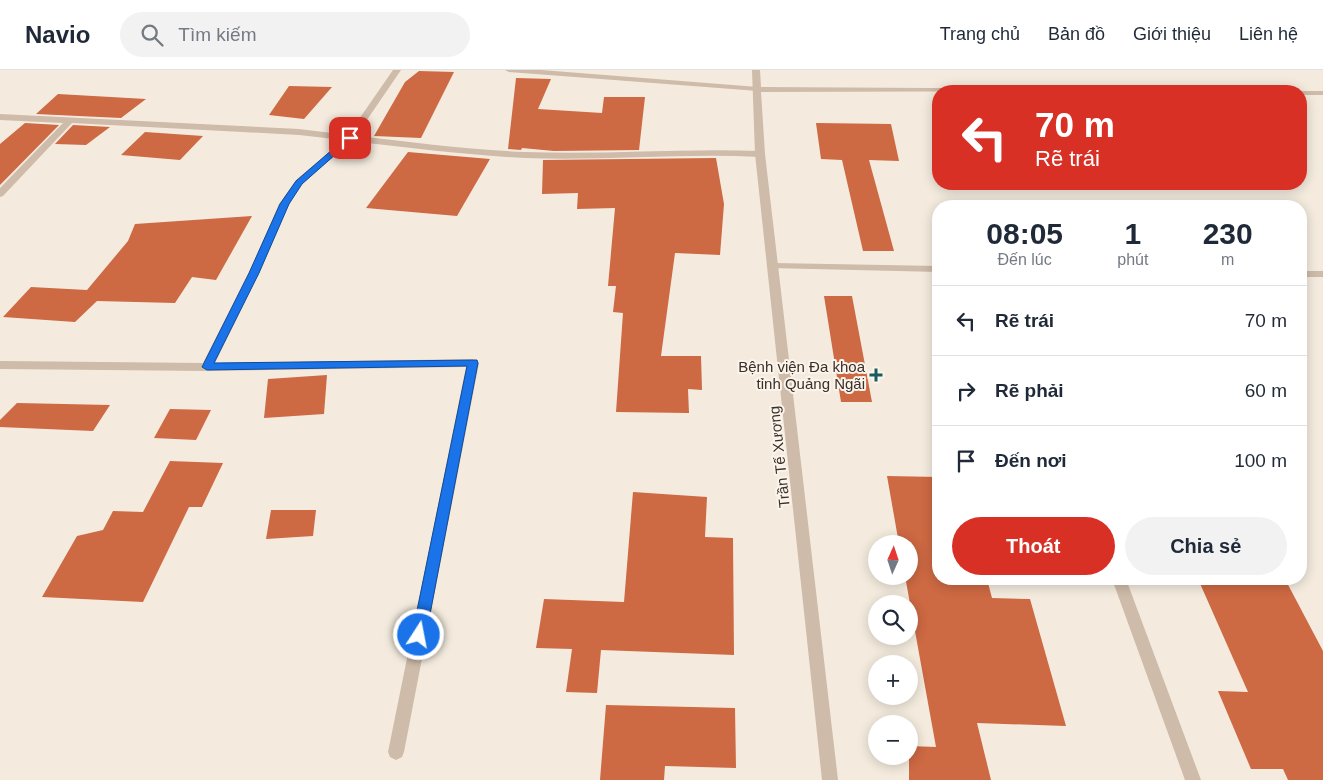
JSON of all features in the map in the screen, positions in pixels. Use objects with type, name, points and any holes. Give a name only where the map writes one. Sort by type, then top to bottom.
[{"type":"street","points":[[207,367],[254,273],[284,204],[299,182],[350,138],[397,70]]},
{"type":"street","points":[[508,70],[758,88],[932,90]]},
{"type":"street","name":"Trần Tế Xương","points":[[756,70],[760,154],[830,780]]},
{"type":"street","points":[[1307,93],[1323,93]]},
{"type":"street","points":[[0,117],[299,132],[463,151],[527,155],[714,152],[760,154]]},
{"type":"street","points":[[0,194],[69,121]]},
{"type":"street","points":[[774,266],[932,268]]},
{"type":"street","points":[[1307,274],[1323,274]]},
{"type":"street","points":[[0,365],[207,367],[473,363],[396,752]]},
{"type":"street","points":[[1121,585],[1193,780]]},
{"type":"building","points":[[419,71],[454,72],[421,138],[374,136],[405,82]]},
{"type":"building","points":[[516,78],[551,79],[538,109],[602,113],[604,97],[645,97],[639,150],[554,151],[522,148],[521,150],[508,149]]},
{"type":"building","points":[[289,86],[332,87],[304,119],[269,115]]},
{"type":"building","points":[[58,94],[146,99],[121,118],[36,114]]},
{"type":"building","points":[[25,123],[59,125],[0,185],[0,144]]},
{"type":"building","points":[[816,123],[891,124],[899,161],[869,160],[894,251],[863,251],[842,160],[821,159]]},
{"type":"building","points":[[73,125],[110,127],[86,145],[55,144]]},
{"type":"building","points":[[145,132],[203,136],[180,160],[121,155]]},
{"type":"building","points":[[408,152],[490,159],[457,216],[366,208]]},
{"type":"building","points":[[716,158],[724,204],[720,255],[675,253],[661,356],[701,356],[702,390],[688,389],[689,413],[616,412],[623,313],[613,312],[616,286],[608,286],[615,208],[577,209],[578,193],[542,194],[543,160]]},
{"type":"building","points":[[252,216],[216,280],[192,277],[175,303],[97,301],[75,322],[3,317],[31,287],[87,290],[128,241],[135,224]]},
{"type":"building","points":[[824,296],[852,296],[872,402],[841,402]]},
{"type":"building","points":[[327,375],[324,414],[264,418],[268,379]]},
{"type":"building","points":[[17,403],[110,405],[93,431],[0,427],[0,420]]},
{"type":"building","points":[[170,409],[211,410],[196,440],[154,438]]},
{"type":"building","points":[[170,461],[223,463],[202,507],[189,507],[143,602],[42,597],[77,536],[103,530],[113,511],[143,512]]},
{"type":"building","points":[[887,476],[932,477],[932,585],[989,585],[992,598],[1030,599],[1066,726],[977,723],[991,780],[909,780],[909,765],[918,765],[918,746],[936,747],[918,645],[918,595],[908,595],[907,585],[918,585],[918,535],[897,535]]},
{"type":"building","points":[[633,492],[707,497],[705,537],[733,538],[734,655],[601,650],[597,693],[566,692],[572,649],[536,648],[544,599],[624,602]]},
{"type":"building","points":[[271,510],[316,510],[313,536],[266,539]]},
{"type":"building","points":[[1201,585],[1288,585],[1323,651],[1323,780],[1288,780],[1283,769],[1251,769],[1218,691],[1248,692]]},
{"type":"building","points":[[606,705],[735,708],[736,768],[665,766],[664,780],[600,780]]},
{"type":"place","name":"Bệnh viện Đa khoa tỉnh Quảng Ngãi","points":[[876,375]]},
{"type":"route","points":[[350,138],[299,182],[284,204],[254,273],[207,367],[473,363],[419,635]]}]
